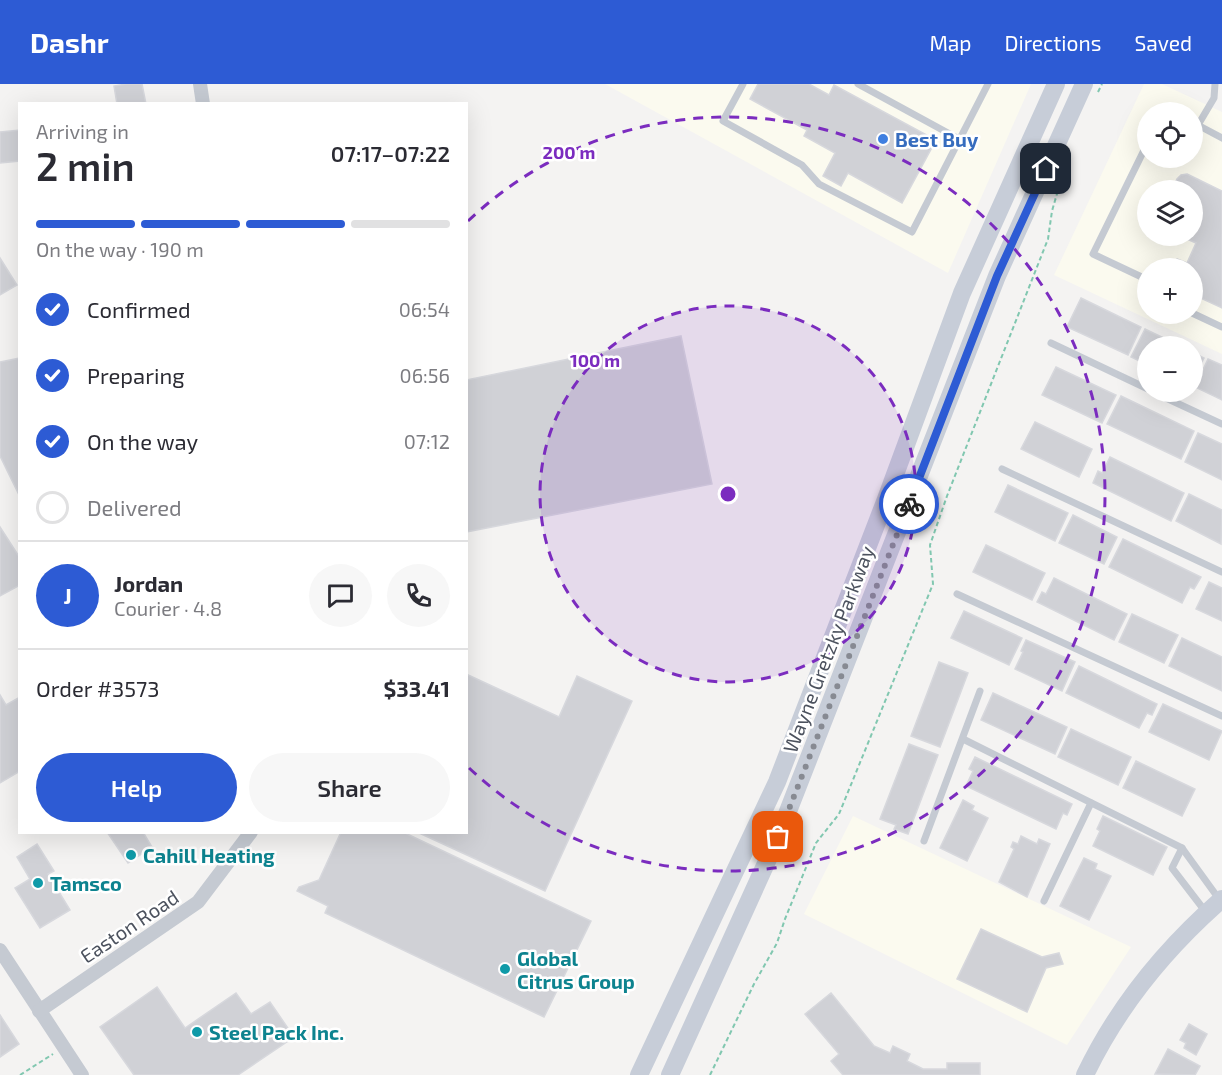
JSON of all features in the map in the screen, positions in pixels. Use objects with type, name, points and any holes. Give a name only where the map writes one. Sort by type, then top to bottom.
[{"type":"main road","name":"Wayne Gretzky Parkway","points":[[639,1075],[777,782],[886,499],[962,293],[1056,84]]},
{"type":"main road","name":"Wayne Gretzky Parkway","points":[[670,1075],[778,837],[997,276],[1091,89]]},
{"type":"main road","points":[[1085,1075],[1100,1044],[1148,974],[1216,904]]},
{"type":"street","points":[[200,84],[203,102]]},
{"type":"street","name":"Easton Road","points":[[39,1011],[198,902],[249,834]]},
{"type":"street","points":[[0,950],[82,1075]]},
{"type":"lane","points":[[743,84],[723,121],[802,165],[819,184],[912,232],[988,84]]},
{"type":"lane","points":[[858,84],[959,139]]},
{"type":"lane","points":[[1203,112],[1214,98],[1215,84]]},
{"type":"lane","points":[[1203,127],[1222,138]]},
{"type":"lane","points":[[1137,164],[1093,254],[1137,275]]},
{"type":"lane","points":[[1203,318],[1222,327]]},
{"type":"lane","points":[[1051,343],[1137,384]]},
{"type":"lane","points":[[1175,402],[1222,424]]},
{"type":"lane","points":[[1002,469],[1222,572]]},
{"type":"lane","points":[[957,594],[1222,716]]},
{"type":"lane","points":[[924,841],[980,691]]},
{"type":"lane","points":[[963,739],[1182,848],[1216,904]]},
{"type":"lane","points":[[1044,901],[1091,803]]},
{"type":"lane","points":[[1182,848],[1172,868],[1216,904]]},
{"type":"path","points":[[1091,89],[1102,84]]},
{"type":"path","points":[[710,1075],[754,984],[777,943],[816,843],[839,814],[933,584],[930,545],[1048,239],[1052,211],[1066,161]]},
{"type":"path","points":[[20,1075],[64,1048]]},
{"type":"shaded area","points":[[605,84],[1031,84],[948,273]]},
{"type":"shaded area","points":[[1144,84],[1162,84],[1201,102],[1137,102],[1137,168],[1203,168],[1203,103],[1222,112],[1222,354],[1203,345],[1203,336],[1184,336],[1158,324],[1203,324],[1203,258],[1137,258],[1137,314],[1054,275]]},
{"type":"shaded area","points":[[853,816],[1131,947],[1067,1045],[804,914]]},
{"type":"building","points":[[142,84],[146,102],[117,102],[114,86]]},
{"type":"building","points":[[758,84],[809,84],[829,95],[834,85],[936,140],[902,203],[848,173],[841,186],[823,176],[835,153],[804,136],[807,130],[750,99]]},
{"type":"building","points":[[18,130],[18,161],[0,163],[0,132]]},
{"type":"building","points":[[1187,174],[1199,180],[1177,180],[1181,175]]},
{"type":"building","points":[[1203,182],[1222,191],[1222,308],[1203,299],[1203,258],[1189,258],[1195,246],[1203,246]]},
{"type":"building","points":[[0,258],[17,285],[0,295]]},
{"type":"building","points":[[1081,298],[1141,327],[1128,355],[1067,327]]},
{"type":"building","points":[[1145,329],[1159,336],[1142,336]]},
{"type":"building","points":[[681,336],[712,484],[468,532],[468,380]]},
{"type":"building","points":[[1137,345],[1137,360],[1131,357]]},
{"type":"building","points":[[18,358],[18,493],[0,456],[0,362]]},
{"type":"building","points":[[1208,359],[1222,365],[1222,400],[1203,391],[1203,370]]},
{"type":"building","points":[[1056,367],[1116,395],[1102,423],[1042,395]]},
{"type":"building","points":[[1121,396],[1194,431],[1181,459],[1107,424]]},
{"type":"building","points":[[1035,422],[1092,449],[1079,477],[1021,449]]},
{"type":"building","points":[[1198,433],[1222,444],[1222,480],[1185,462]]},
{"type":"building","points":[[1110,457],[1184,493],[1171,521],[1093,483],[1098,471],[1102,473]]},
{"type":"building","points":[[1008,485],[1068,513],[1055,541],[995,512]]},
{"type":"building","points":[[1189,494],[1222,510],[1221,544],[1176,521]]},
{"type":"building","points":[[1073,515],[1117,537],[1104,564],[1059,543]]},
{"type":"building","points":[[0,527],[18,555],[18,586],[0,596]]},
{"type":"building","points":[[1123,539],[1201,577],[1194,589],[1190,587],[1182,603],[1109,567]]},
{"type":"building","points":[[986,545],[1045,573],[1032,600],[973,572]]},
{"type":"building","points":[[1054,578],[1127,614],[1114,640],[1037,602],[1042,592],[1046,594]]},
{"type":"building","points":[[1209,582],[1222,588],[1222,621],[1196,609]]},
{"type":"building","points":[[964,611],[1022,638],[1009,665],[951,638]]},
{"type":"building","points":[[1132,614],[1178,635],[1164,663],[1119,642]]},
{"type":"building","points":[[1182,638],[1222,657],[1222,691],[1169,666]]},
{"type":"building","points":[[1026,640],[1075,662],[1062,691],[1015,669]]},
{"type":"building","points":[[939,662],[968,673],[940,747],[911,736]]},
{"type":"building","points":[[1079,666],[1157,704],[1152,715],[1147,713],[1139,728],[1066,693]]},
{"type":"building","points":[[468,675],[559,717],[577,676],[632,701],[545,891],[421,834],[468,834]]},
{"type":"building","points":[[993,693],[1067,727],[1055,754],[981,720]]},
{"type":"building","points":[[0,695],[6,705],[18,698],[18,772],[0,783]]},
{"type":"building","points":[[1163,704],[1222,731],[1209,760],[1149,732]]},
{"type":"building","points":[[1071,729],[1131,757],[1118,785],[1058,757]]},
{"type":"building","points":[[909,744],[938,755],[908,834],[894,829],[896,825],[880,819]]},
{"type":"building","points":[[975,757],[1072,804],[1067,815],[1063,813],[1056,829],[966,786],[973,771],[969,769]]},
{"type":"building","points":[[1136,761],[1195,789],[1182,816],[1123,788]]},
{"type":"building","points":[[963,800],[974,806],[972,810],[988,818],[967,861],[940,848]]},
{"type":"building","points":[[1103,816],[1167,847],[1153,875],[1093,846],[1100,831],[1097,829]]},
{"type":"building","name":"Cahill Heating","points":[[108,834],[144,834],[152,847],[128,863]]},
{"type":"building","name":"Global Citrus Group","points":[[340,834],[407,834],[591,921],[544,1017],[325,913],[328,906],[297,891],[299,887],[319,880]]},
{"type":"building","points":[[1021,836],[1037,844],[1039,839],[1050,844],[1027,897],[999,882],[1014,849],[1011,847],[1013,842],[1018,844]]},
{"type":"building","name":"Tamsco","points":[[37,844],[54,871],[48,874],[70,910],[40,928],[15,888],[30,879],[17,857]]},
{"type":"building","points":[[1084,858],[1097,864],[1095,869],[1111,876],[1089,920],[1060,906]]},
{"type":"building","points":[[981,929],[1042,957],[1059,953],[1063,964],[1046,968],[1027,1012],[957,979]]},
{"type":"building","name":"Steel Pack Inc.","points":[[157,987],[185,1028],[236,993],[251,1014],[270,1002],[294,1037],[238,1075],[134,1075],[100,1027]]},
{"type":"building","points":[[831,993],[874,1046],[890,1053],[893,1046],[910,1054],[907,1061],[923,1069],[947,1069],[947,1063],[980,1063],[980,1075],[843,1075],[831,1061],[839,1054],[805,1014]]},
{"type":"building","points":[[0,1015],[19,1044],[0,1057]]},
{"type":"building","points":[[1189,1024],[1207,1034],[1196,1055],[1184,1048],[1186,1043],[1180,1040]]},
{"type":"building","points":[[1168,1049],[1200,1066],[1195,1075],[1155,1074]]},
{"type":"way so far","points":[[778,837],[909,504]]},
{"type":"place","name":"Best Buy","points":[[883,139]]},
{"type":"place","name":"Cahill Heating","points":[[131,855]]},
{"type":"place","name":"Tamsco","points":[[38,883]]},
{"type":"place","name":"Global Citrus Group","points":[[505,969]]},
{"type":"place","name":"Steel Pack Inc.","points":[[197,1032]]},
{"type":"route","points":[[909,504],[997,276],[1046,169]]}]
